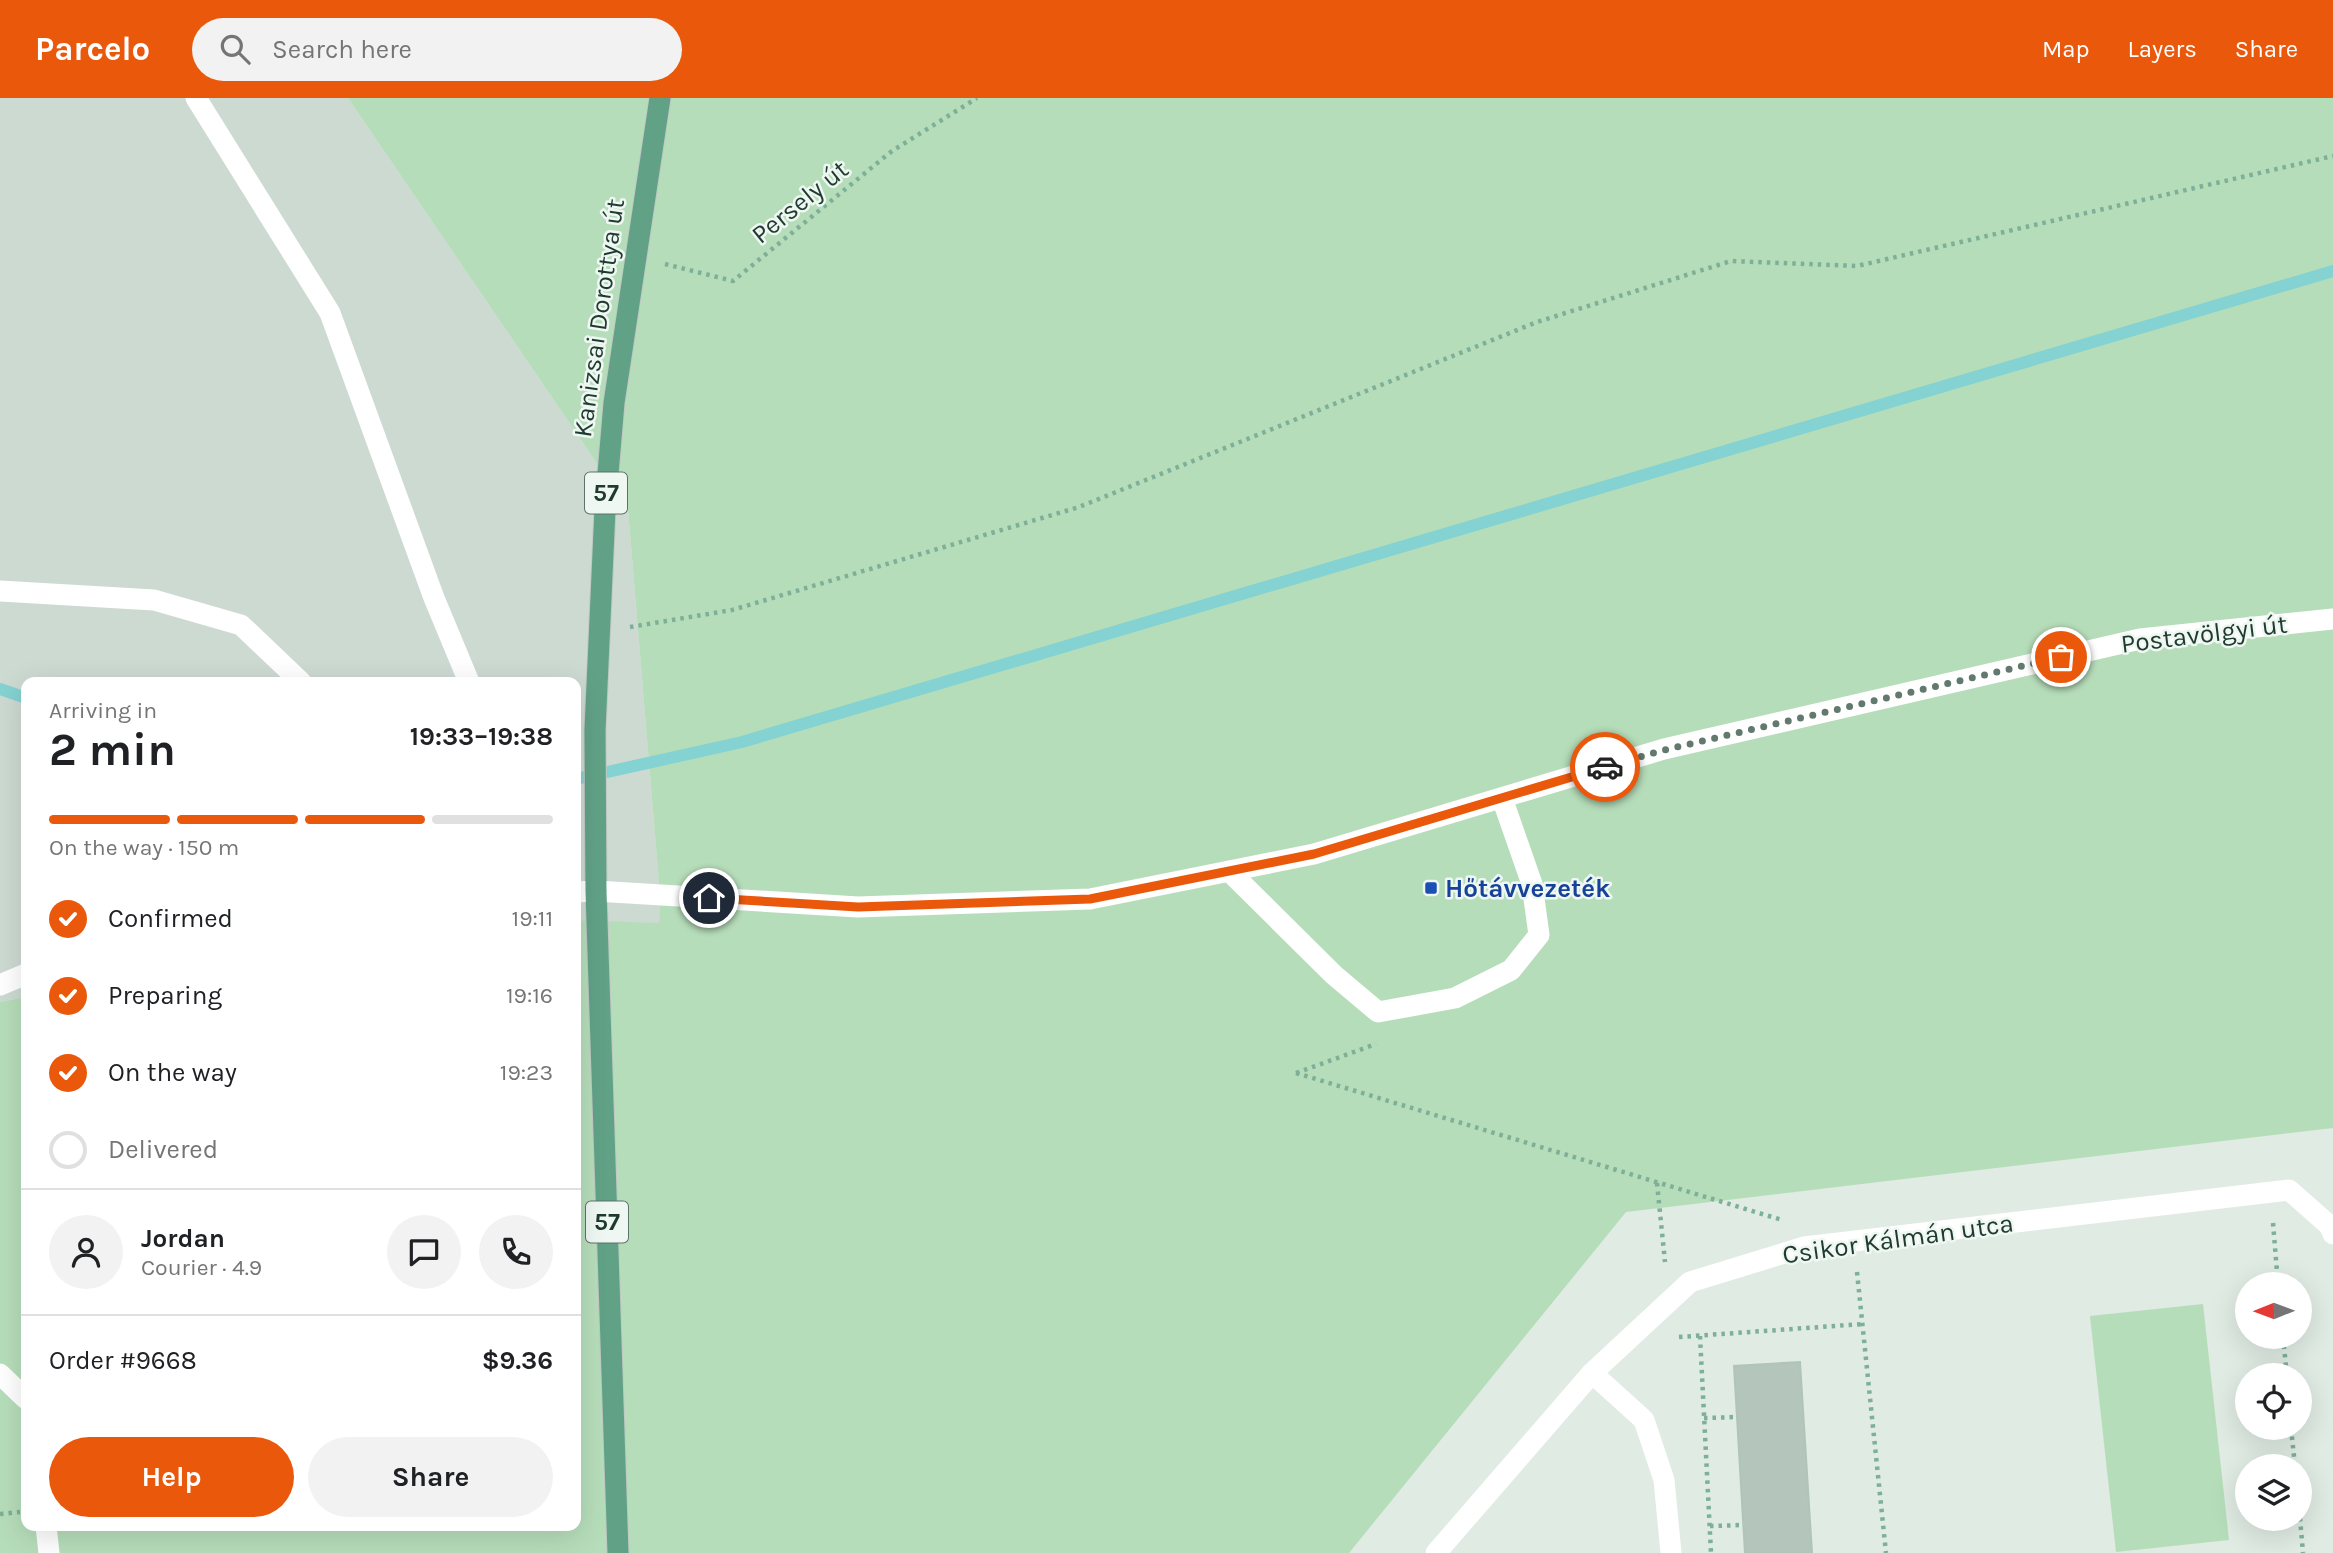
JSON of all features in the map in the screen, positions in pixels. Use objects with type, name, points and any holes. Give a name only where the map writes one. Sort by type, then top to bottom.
[{"type":"main road","name":"Kanizsai Dorottya út","points":[[618,1553],[586,891],[596,813],[598,631],[614,403],[660,98]]},
{"type":"street","points":[[196,98],[330,313],[434,598],[467,677]]},
{"type":"street","points":[[0,591],[154,600],[241,625],[296,677]]},
{"type":"street","name":"Postavölgyi út","points":[[586,891],[858,907],[1090,899],[1314,854],[1664,750],[2140,639],[2333,619]]},
{"type":"street","points":[[1229,871],[1334,975],[1378,1012],[1455,998],[1511,970],[1539,935],[1532,884],[1502,798]]},
{"type":"street","points":[[0,985],[21,976]]},
{"type":"street","name":"Csikor Kálmán utca","points":[[1436,1553],[1592,1373],[1690,1282],[1804,1247],[2289,1190],[2330,1226],[2333,1234]]},
{"type":"street","points":[[1592,1373],[1644,1420],[1664,1480],[1671,1553]]},
{"type":"street","points":[[0,1374],[21,1394]]},
{"type":"street","points":[[46,1531],[48,1553]]},
{"type":"path","name":"Persely út","points":[[634,257],[733,281],[892,151],[977,98]]},
{"type":"path","points":[[598,631],[732,610],[1079,507],[1537,322],[1731,261],[1857,266],[2333,156]]},
{"type":"path","points":[[1384,1041],[1296,1073],[1759,1213]]},
{"type":"path","points":[[1657,1183],[1670,1301]]},
{"type":"path","points":[[2270,1192],[2277,1272]]},
{"type":"path","points":[[1854,1241],[1886,1553]]},
{"type":"path","points":[[1626,1341],[1863,1324]]},
{"type":"path","points":[[1700,1336],[1711,1553]]},
{"type":"path","points":[[1704,1418],[1737,1417]]},
{"type":"path","points":[[0,1514],[21,1512]]},
{"type":"path","points":[[1710,1526],[1743,1525]]},
{"type":"path","points":[[2301,1531],[2303,1553]]},
{"type":"shaded area","points":[[0,98],[348,98],[628,509],[660,895],[659,924],[581,920],[581,677],[21,677],[21,998],[0,1002]]},
{"type":"green space","points":[[348,98],[2333,98],[2333,1128],[1626,1212],[1349,1553],[0,1553],[0,1002],[21,998],[21,1531],[581,1531],[581,920],[659,923],[660,895],[628,509]]},
{"type":"green space","points":[[2203,1304],[2229,1540],[2116,1552],[2090,1316]]},
{"type":"building","points":[[1800,1362],[1812,1553],[1745,1553],[1734,1366]]},
{"type":"waterway","points":[[581,778],[742,742],[2333,271]]},
{"type":"waterway","points":[[0,689],[21,696]]},
{"type":"way so far","points":[[1605,767],[1664,750],[2061,657]]},
{"type":"place","name":"Hőtávvezeték","points":[[1431,888]]},
{"type":"route","points":[[709,898],[858,907],[1090,899],[1314,854],[1605,767]]}]
